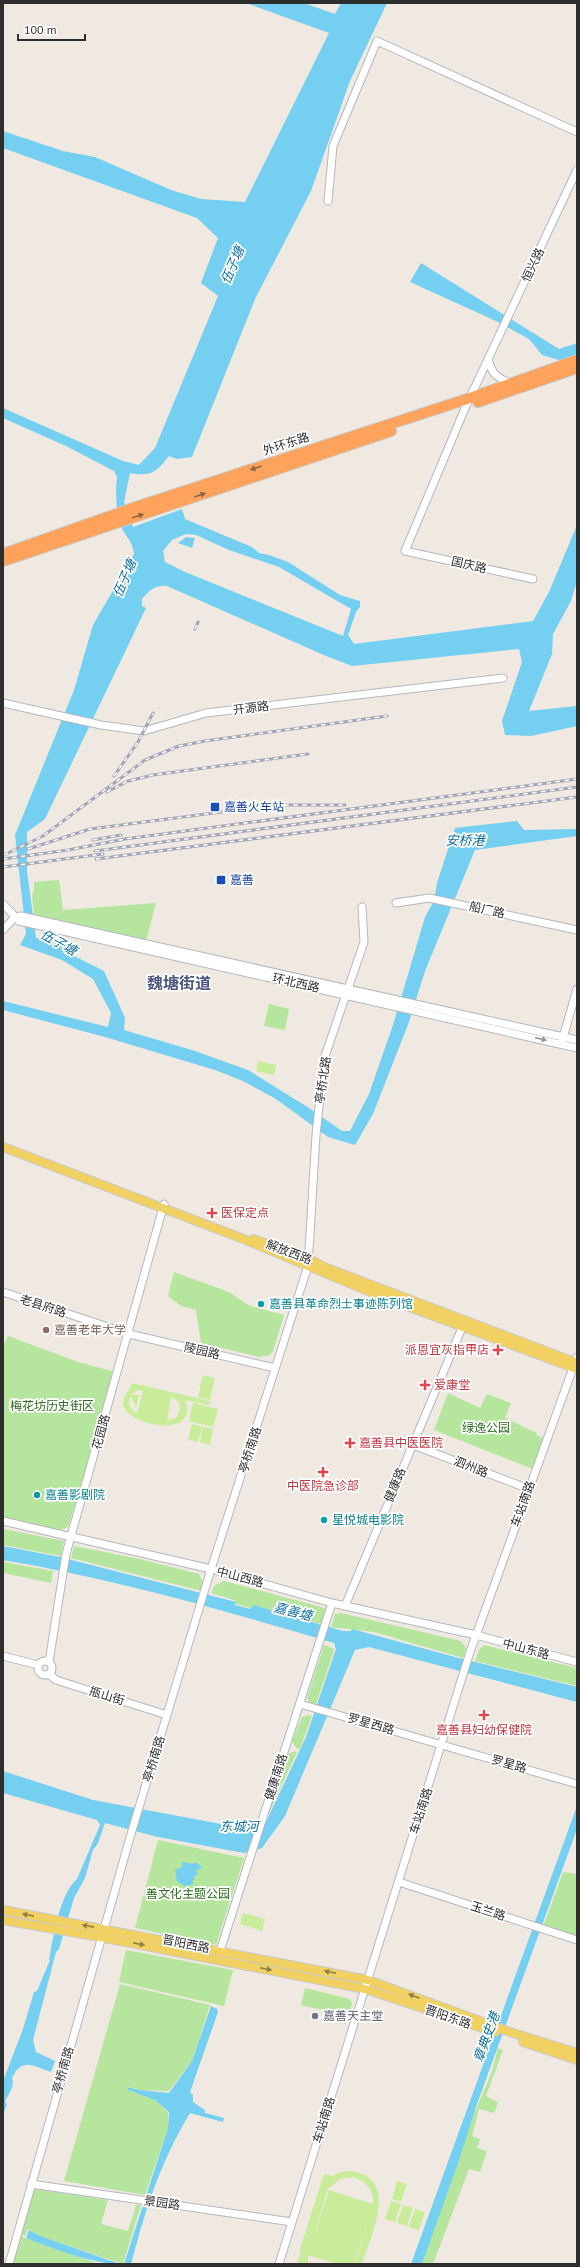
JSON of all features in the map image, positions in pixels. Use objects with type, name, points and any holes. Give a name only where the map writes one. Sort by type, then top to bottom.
[{"type":"highway","name":"外环东路","points":[[500,390],[510,382],[577,360]]},
{"type":"highway","name":"外环东路","points":[[3,554],[114,519],[163,508],[500,390],[577,368]]},
{"type":"highway","name":"外环东路","points":[[3,561],[114,519],[136,507],[468,402]]},
{"type":"main road","name":"解放西路","points":[[3,1141],[163,1206]]},
{"type":"main road","name":"解放西路","points":[[3,1147],[324,1267],[463,1324],[576,1364]]},
{"type":"main road","name":"晋阳西路","points":[[3,1910],[73,1923],[102,1933],[365,1989]]},
{"type":"main road","name":"晋阳西路","points":[[3,1920],[70,1932],[102,1933],[220,1951],[368,1980]]},
{"type":"main road","name":"晋阳东路","points":[[368,1980],[577,2060]]},
{"type":"main road","name":"晋阳东路","points":[[365,1989],[489,2027]]},
{"type":"main road","name":"晋阳东路","points":[[509,2034],[577,2053]]},
{"type":"street","points":[[328,201],[333,146],[377,41],[577,132]]},
{"type":"street","name":"恒兴路","points":[[405,551],[468,402],[577,170]]},
{"type":"street","points":[[488,359],[491,371],[498,378],[510,382]]},
{"type":"street","name":"国庆路","points":[[405,551],[533,579]]},
{"type":"street","name":"开源路","points":[[3,703],[101,725],[144,731],[206,713],[503,678]]},
{"type":"street","name":"船厂路","points":[[396,903],[429,898],[577,930]]},
{"type":"street","points":[[3,904],[18,918],[3,930]]},
{"type":"street","name":"亭桥北路","points":[[308,1262],[318,1109],[324,1058],[364,942],[362,907]]},
{"type":"street","name":"环北西路","points":[[18,918],[562,1040],[577,1040]]},
{"type":"street","points":[[562,1040],[577,989]]},
{"type":"street","name":"环北西路","points":[[562,1040],[577,1048]]},
{"type":"street","name":"花园路","points":[[49,1662],[66,1554],[129,1334],[163,1206]]},
{"type":"street","name":"亭桥南路","points":[[9,2264],[130,1834],[308,1262]]},
{"type":"street","name":"老县府路","points":[[3,1292],[129,1334]]},
{"type":"street","name":"健康路","points":[[345,1606],[463,1324]]},
{"type":"street","name":"陵园路","points":[[129,1334],[276,1368]]},
{"type":"street","name":"车站南路","points":[[279,2264],[470,1652],[576,1364]]},
{"type":"street","name":"泗州路","points":[[413,1444],[529,1489]]},
{"type":"street","name":"中山西路","points":[[3,1521],[211,1570],[332,1603],[476,1635]]},
{"type":"street","name":"健康南路","points":[[220,1951],[258,1828],[319,1648],[332,1603]]},
{"type":"street","name":"中山东路","points":[[476,1635],[577,1662]]},
{"type":"street","points":[[3,1656],[38,1665],[42,1662],[49,1662],[52,1668],[49,1674],[40,1674],[38,1665]]},
{"type":"street","name":"甁山街","points":[[49,1674],[56,1680],[167,1715]]},
{"type":"street","name":"罗星西路","points":[[300,1704],[442,1745]]},
{"type":"street","name":"罗星路","points":[[442,1745],[577,1784]]},
{"type":"street","name":"玉兰路","points":[[399,1882],[577,1940]]},
{"type":"street","name":"景园路","points":[[31,2184],[292,2222]]},
{"type":"green space","points":[[59,880],[63,910],[156,903],[146,941],[34,916],[32,895],[34,891],[34,882]]},
{"type":"green space","points":[[269,1004],[289,1009],[285,1030],[264,1026]]},
{"type":"green space","points":[[258,1061],[276,1065],[274,1075],[256,1071]]},
{"type":"green space","points":[[174,1272],[229,1292],[250,1306],[284,1315],[273,1351],[270,1355],[259,1357],[201,1343],[196,1310],[181,1306],[168,1296]]},
{"type":"green space","name":"梅花坊历史街区","points":[[8,1336],[78,1362],[115,1372],[68,1527],[55,1532],[3,1519],[3,1346]]},
{"type":"green space","points":[[203,1375],[215,1378],[210,1400],[198,1397]]},
{"type":"green space","points":[[132,1383],[210,1401],[209,1405],[185,1400],[187,1413],[182,1421],[173,1425],[147,1423],[127,1412],[123,1404],[124,1398]],"holes":[[[138,1390],[143,1391],[137,1413],[131,1408],[129,1401],[131,1396],[136,1408],[139,1395],[131,1395]],[[171,1397],[179,1402],[180,1410],[176,1418],[167,1420]]]},
{"type":"green space","name":"绿逸公园","points":[[448,1393],[480,1408],[487,1394],[511,1403],[505,1418],[537,1433],[536,1435],[543,1438],[533,1469],[434,1430]]},
{"type":"green space","points":[[193,1403],[218,1409],[213,1427],[189,1421]]},
{"type":"green space","points":[[192,1424],[202,1427],[198,1442],[188,1440]]},
{"type":"green space","points":[[203,1427],[213,1429],[210,1445],[200,1442]]},
{"type":"green space","points":[[3,1529],[64,1541],[61,1556],[3,1545]]},
{"type":"green space","points":[[74,1546],[140,1559],[199,1574],[204,1584],[202,1591],[71,1558]]},
{"type":"green space","points":[[3,1562],[53,1571],[51,1583],[3,1573]]},
{"type":"green space","points":[[224,1581],[321,1607],[325,1609],[322,1624],[258,1606],[250,1608],[236,1604],[234,1600],[211,1593],[214,1586]]},
{"type":"green space","points":[[341,1613],[461,1641],[466,1648],[463,1658],[374,1632],[331,1627],[335,1614]]},
{"type":"green space","points":[[324,1645],[334,1649],[334,1651],[316,1704],[309,1702],[307,1698]]},
{"type":"green space","points":[[484,1645],[577,1668],[577,1686],[475,1661],[479,1650]]},
{"type":"green space","points":[[308,1715],[312,1716],[300,1749],[296,1748],[292,1741],[302,1717]]},
{"type":"green space","points":[[295,1751],[297,1752],[265,1822],[288,1754]]},
{"type":"green space","name":"善文化主题公园","points":[[158,1840],[244,1858],[216,1945],[135,1928]]},
{"type":"green space","points":[[563,1872],[577,1874],[577,1938],[543,1927]]},
{"type":"green space","points":[[243,1913],[265,1919],[262,1931],[240,1924]]},
{"type":"green space","points":[[126,1950],[233,1970],[224,2006],[119,1982]]},
{"type":"green space","points":[[120,1984],[210,2005],[192,2061],[169,2091],[140,2090],[125,2086],[128,2090],[155,2100],[168,2112],[168,2128],[145,2195],[64,2181]]},
{"type":"green space","points":[[305,1988],[350,1999],[352,2004],[349,2016],[301,2005]]},
{"type":"green space","points":[[498,2048],[503,2050],[486,2096],[498,2102],[494,2113],[479,2109],[472,2136],[480,2139],[477,2148],[487,2151],[480,2172],[469,2169],[433,2264],[422,2264],[471,2121],[491,2074]]},
{"type":"green space","points":[[351,2171],[366,2176],[375,2184],[378,2196],[378,2209],[375,2224],[362,2264],[355,2264],[369,2216],[354,2264],[337,2264],[308,2255],[308,2264],[297,2264],[301,2253],[299,2252],[324,2174],[332,2176],[341,2172]],"holes":[[[353,2177],[358,2179],[371,2190],[373,2204],[329,2190],[308,2254],[328,2189],[340,2179]]]},
{"type":"green space","points":[[397,2181],[407,2184],[401,2202],[392,2199]]},
{"type":"green space","points":[[33,2189],[108,2200],[101,2224],[128,2231],[136,2205],[141,2205],[123,2264],[43,2237],[28,2229],[25,2236],[21,2235]]},
{"type":"green space","points":[[391,2201],[401,2204],[395,2222],[385,2219]]},
{"type":"green space","points":[[403,2205],[413,2208],[407,2226],[397,2223]]},
{"type":"green space","points":[[415,2209],[425,2212],[419,2230],[409,2227]]},
{"type":"green space","points":[[20,2236],[99,2264],[13,2264]]},
{"type":"water","points":[[246,3],[304,3],[335,14],[341,3],[387,3],[350,81],[311,191],[255,299],[192,457],[177,459],[169,456],[161,466],[149,474],[130,473],[124,502],[133,527],[182,509],[185,519],[252,547],[259,553],[288,562],[340,595],[360,601],[360,607],[356,612],[348,635],[354,644],[533,621],[549,592],[577,525],[577,581],[571,601],[553,634],[552,654],[529,711],[577,706],[577,726],[531,736],[505,735],[502,721],[522,662],[519,649],[352,666],[167,586],[159,586],[150,591],[142,599],[142,606],[146,608],[45,819],[27,832],[27,871],[36,938],[59,944],[70,954],[104,971],[125,1018],[124,1030],[195,1051],[248,1070],[309,1108],[342,1131],[350,1131],[369,1094],[393,1025],[425,917],[434,901],[437,883],[455,828],[517,821],[524,830],[577,829],[577,836],[475,850],[425,971],[409,1022],[373,1114],[355,1145],[328,1137],[276,1099],[243,1081],[215,1070],[105,1037],[3,1010],[3,1001],[108,1027],[111,1013],[93,979],[62,960],[20,945],[26,934],[15,835],[74,690],[93,625],[134,554],[132,545],[121,527],[119,520],[116,497],[117,477],[114,471],[66,446],[3,418],[3,408],[123,461],[139,465],[155,448],[218,296],[201,283],[218,238],[197,218],[3,148],[3,131],[63,151],[95,157],[171,190],[201,199],[245,202],[329,33]],"holes":[[[186,534],[196,535],[229,550],[279,567],[351,609],[343,636],[185,572],[165,562],[163,551],[172,540]]]},
{"type":"water","points":[[421,263],[559,349],[577,343],[577,355],[562,361],[542,355],[529,339],[496,321],[410,282]]},
{"type":"water","points":[[186,537],[195,538],[192,548],[178,543]]},
{"type":"water","points":[[3,1546],[60,1557],[236,1602],[235,1605],[250,1609],[254,1605],[343,1631],[351,1631],[352,1629],[455,1657],[577,1687],[577,1702],[369,1647],[355,1650],[285,1816],[262,1848],[244,1853],[158,1837],[105,1823],[98,1843],[93,1850],[85,1878],[74,1898],[59,1949],[56,1952],[33,2040],[36,2052],[55,2061],[51,2072],[28,2065],[20,2067],[16,2071],[12,2078],[13,2085],[5,2102],[7,2104],[3,2115],[3,2081],[23,2029],[34,1992],[37,1991],[50,1960],[58,1916],[66,1894],[77,1879],[100,1825],[97,1820],[3,1793],[3,1771],[93,1800],[253,1830],[266,1822],[306,1737],[336,1649],[334,1643],[129,1586],[87,1576],[3,1560]]},
{"type":"water","points":[[577,1806],[577,1829],[477,2104],[422,2264],[411,2264]]},
{"type":"water","points":[[182,1862],[194,1864],[195,1862],[202,1867],[196,1871],[198,1874],[193,1877],[195,1879],[192,1881],[194,1884],[184,1886],[177,1881],[175,1870],[182,1867]]},
{"type":"water","points":[[211,2006],[217,2009],[218,2012],[190,2092],[193,2095],[193,2102],[205,2110],[205,2113],[224,2118],[223,2122],[190,2113],[162,2168],[148,2205],[131,2264],[124,2264],[168,2128],[169,2112],[155,2100],[128,2090],[126,2087],[169,2093],[192,2061]]},
{"type":"water","points":[[29,2230],[43,2237],[120,2264],[97,2261],[72,2255],[26,2238]]},
{"type":"railway","points":[[195,629],[198,622]]},
{"type":"railway","points":[[114,776],[138,742],[153,713]]},
{"type":"railway","points":[[4,855],[43,836],[145,760],[179,746],[205,741],[387,716]]},
{"type":"railway","points":[[107,792],[128,781],[153,775],[308,754]]},
{"type":"railway","points":[[3,859],[68,850],[125,839],[577,779]]},
{"type":"railway","points":[[95,851],[577,787]]},
{"type":"railway","points":[[96,859],[577,797]]},
{"type":"railway","points":[[28,849],[90,829],[276,805],[345,805]]},
{"type":"railway","points":[[93,840],[121,835]]},
{"type":"railway","points":[[3,867],[103,854]]},
{"type":"place","name":"嘉善火车站","points":[[215,807]]},
{"type":"place","name":"嘉善","points":[[221,880]]},
{"type":"place","name":"医保定点","points":[[212,1213]]},
{"type":"place","name":"嘉善县革命烈士事迹陈列馆","points":[[261,1304]]},
{"type":"place","name":"嘉善老年大学","points":[[46,1330]]},
{"type":"place","name":"派恩宜灰指甲店","points":[[498,1350]]},
{"type":"place","name":"爱康堂","points":[[425,1385]]},
{"type":"place","name":"嘉善县中医医院","points":[[350,1443]]},
{"type":"place","name":"中医院急诊部","points":[[323,1472]]},
{"type":"place","name":"嘉善影剧院","points":[[37,1495]]},
{"type":"place","name":"星悦城电影院","points":[[324,1520]]},
{"type":"place","name":"嘉善县妇幼保健院","points":[[484,1715]]},
{"type":"place","name":"嘉善天主堂","points":[[315,2016]]},
{"type":"district","name":"魏塘街道","points":[[179,983]]},
{"type":"water label","name":"伍子塘","points":[[232,265]]},
{"type":"water label","name":"伍子塘","points":[[124,578]]},
{"type":"water label","name":"安桥港","points":[[465,840]]},
{"type":"water label","name":"伍子塘","points":[[59,942]]},
{"type":"water label","name":"嘉善塘","points":[[293,1611]]},
{"type":"water label","name":"东城河","points":[[239,1826]]},
{"type":"water label","name":"章典史港","points":[[486,2037]]}]
